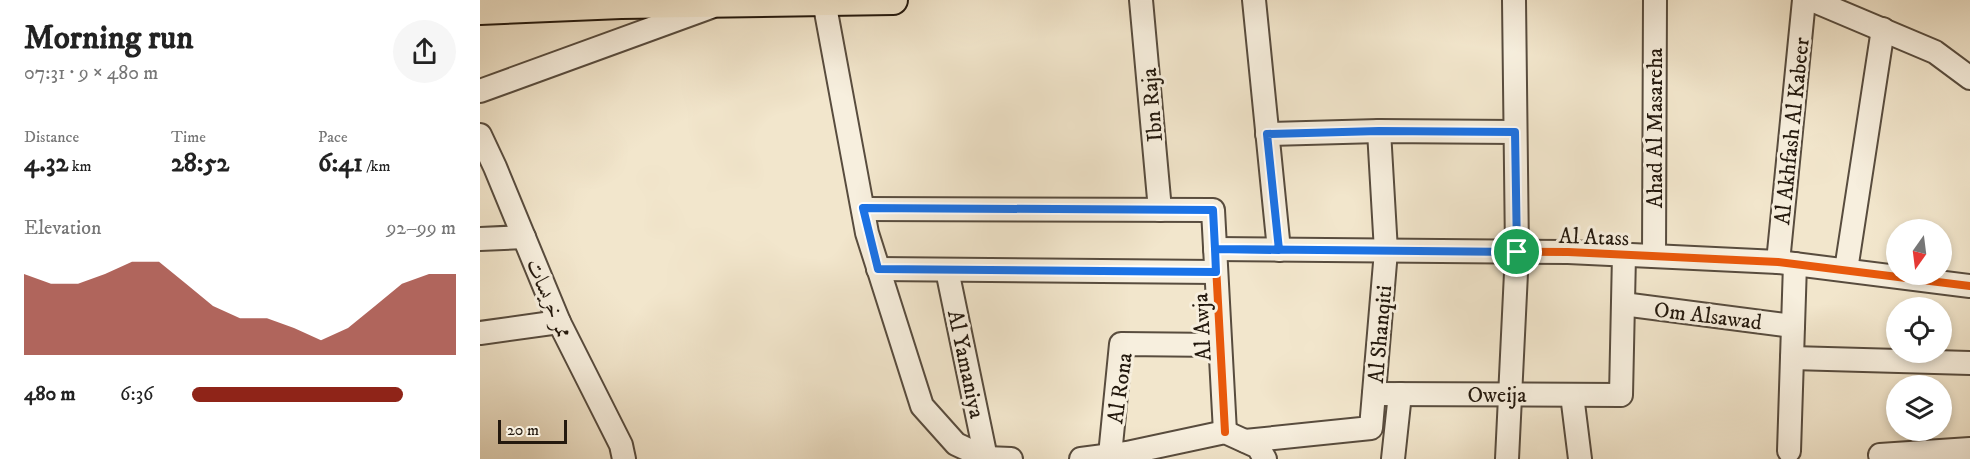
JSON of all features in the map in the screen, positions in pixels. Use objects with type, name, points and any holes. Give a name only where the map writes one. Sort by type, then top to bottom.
[{"type":"main road","points":[[480,10],[556,3],[893,0]]},
{"type":"street","name":"Ibn Raja","points":[[1141,0],[1160,210]]},
{"type":"street","points":[[1254,0],[1279,250]]},
{"type":"street","points":[[1507,459],[1517,252],[1514,0]]},
{"type":"street","name":"Ahad Al Masareha","points":[[1653,256],[1655,0]]},
{"type":"street","name":"Al Akhfash Al Kabeer","points":[[1789,451],[1793,326],[1787,263],[1804,0]]},
{"type":"street","points":[[1812,0],[1935,51],[1970,78]]},
{"type":"street","points":[[824,1],[863,208],[878,269],[922,405],[956,444],[986,458],[1011,459]]},
{"type":"street","points":[[480,91],[707,2]]},
{"type":"street","points":[[1846,270],[1883,29]]},
{"type":"street","points":[[1267,134],[1379,131],[1515,132]]},
{"type":"street","name":"Al Shanqiti","points":[[1235,437],[1371,428],[1386,251],[1379,131]]},
{"type":"street","name":"ممر خريسات","points":[[480,135],[489,175],[524,237],[558,322],[621,445],[624,459]]},
{"type":"street","name":"Al Awja","points":[[863,208],[1213,210],[1220,345],[1235,437]]},
{"type":"street","points":[[480,239],[524,237]]},
{"type":"street","name":"Al Atass","points":[[1215,249],[1517,252],[1653,256],[1787,263],[1970,286]]},
{"type":"street","points":[[1623,304],[1624,255]]},
{"type":"street","points":[[878,269],[1216,272]]},
{"type":"street","name":"Al Yamaniya","points":[[947,270],[986,458]]},
{"type":"street","name":"Oweija","points":[[1374,394],[1621,395],[1623,304]]},
{"type":"street","name":"Om Alsawad","points":[[1623,304],[1793,326]]},
{"type":"street","points":[[480,333],[558,322]]},
{"type":"street","name":"Al Rona","points":[[1110,455],[1121,344],[1220,345]]},
{"type":"street","points":[[1792,358],[1970,363]]},
{"type":"street","name":"Al Shanqiti","points":[[1393,459],[1400,394]]},
{"type":"street","points":[[1572,395],[1580,459]]},
{"type":"street","points":[[1081,459],[1235,437],[1258,447],[1265,459]]},
{"type":"street","points":[[1880,455],[1970,449]]},
{"type":"cycle path","points":[[863,209],[1213,210],[1225,432]]},
{"type":"cycle path","points":[[1215,249],[1568,252],[1778,262],[1970,286]]},
{"type":"route","points":[[1517,252],[1279,250],[1215,249],[1216,272],[878,269],[867,233],[863,208],[1213,210],[1215,249],[1279,250],[1267,134],[1379,131],[1515,132],[1517,252]]}]
